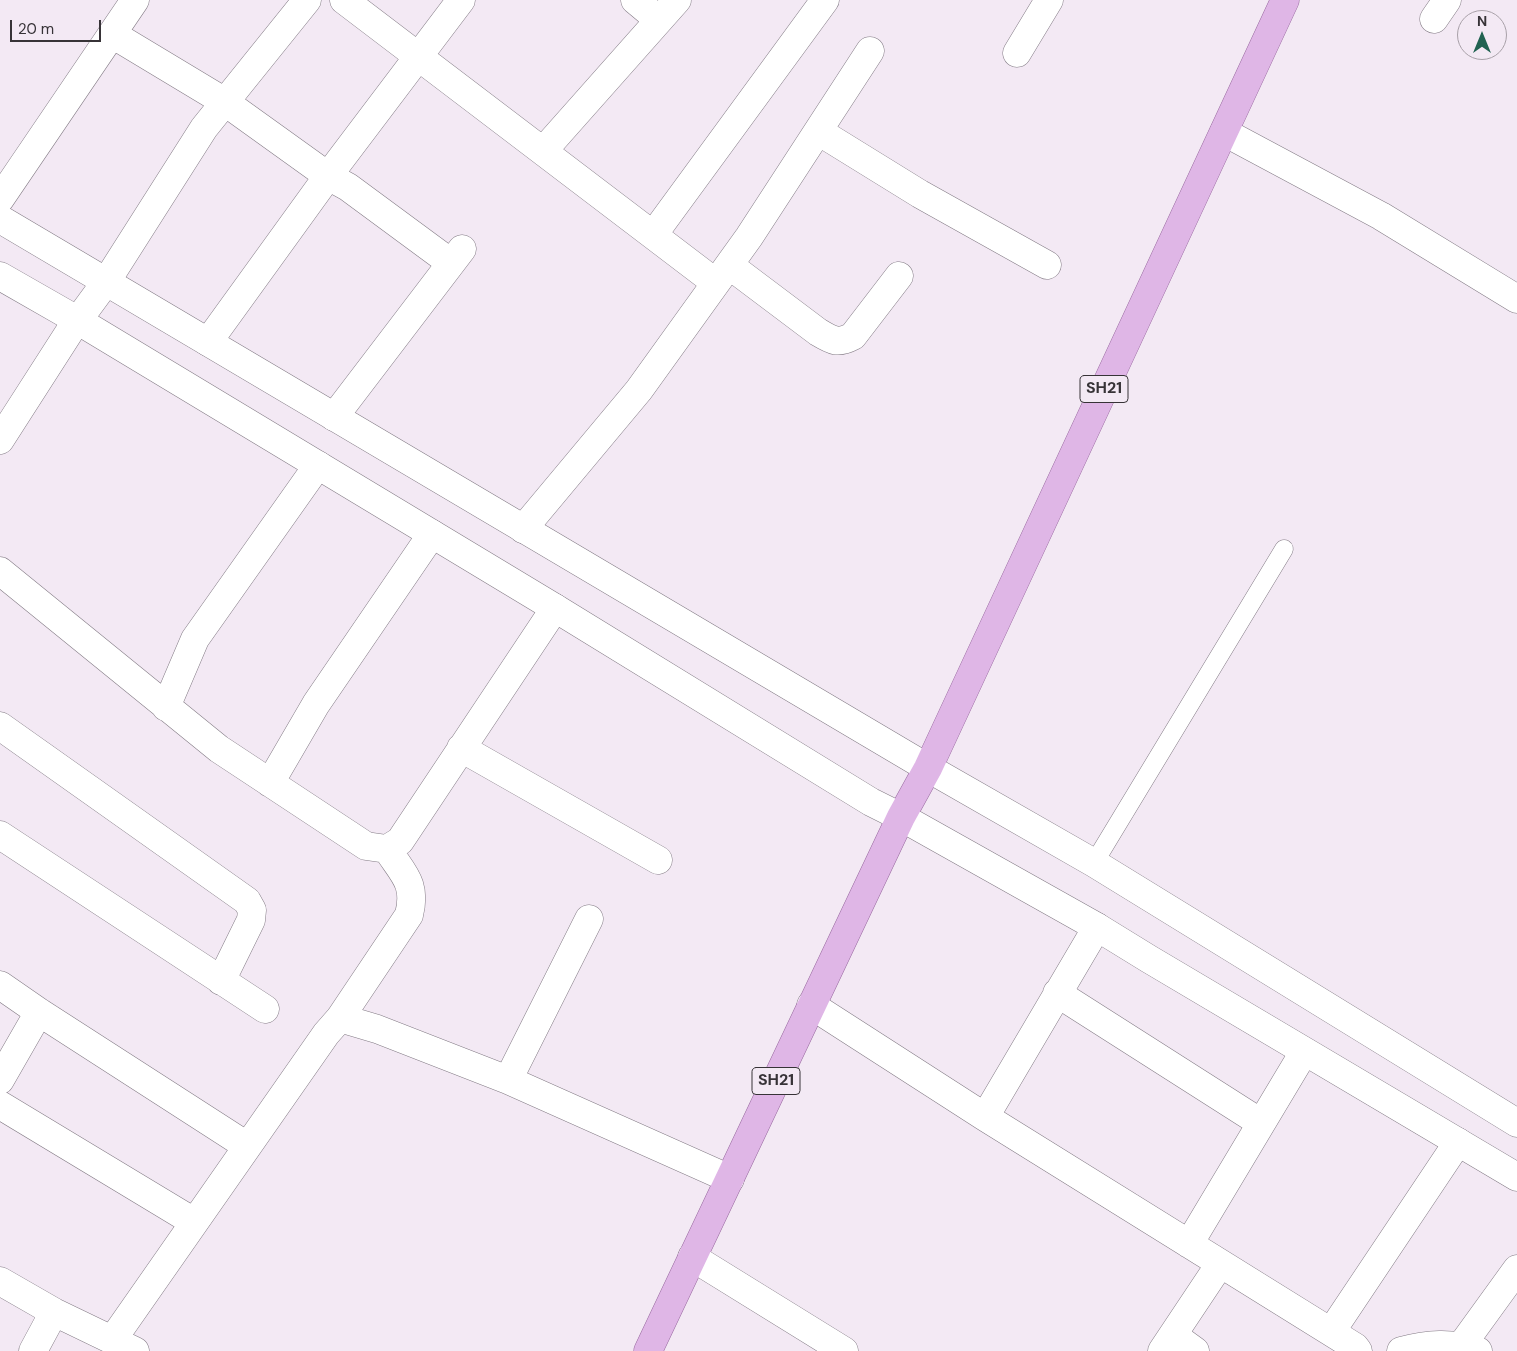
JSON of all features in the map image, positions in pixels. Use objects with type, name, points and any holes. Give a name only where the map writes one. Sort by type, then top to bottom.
[{"type":"main road","name":"SH21","points":[[648,1351],[902,814],[924,773],[1285,0]]},
{"type":"street","points":[[0,199],[135,0]]},
{"type":"street","points":[[0,440],[204,128],[307,0]]},
{"type":"street","points":[[344,0],[653,235],[831,340],[843,341],[854,336],[899,276]]},
{"type":"street","points":[[208,342],[328,176],[460,0]]},
{"type":"street","points":[[543,151],[668,10],[635,0]]},
{"type":"street","points":[[653,235],[825,0]]},
{"type":"street","points":[[1018,53],[1049,0]]},
{"type":"street","points":[[112,34],[225,102],[328,176],[456,256],[334,417]]},
{"type":"street","points":[[523,529],[639,390],[749,237],[870,51]]},
{"type":"street","points":[[818,131],[920,194],[1047,265]]},
{"type":"street","points":[[1224,132],[1382,216],[1517,299]]},
{"type":"street","points":[[0,219],[91,302],[318,465],[870,802],[902,814],[1098,927],[1304,1052],[1517,1177]]},
{"type":"street","points":[[0,276],[91,302],[208,342],[523,529],[924,773],[1094,863],[1517,1123]]},
{"type":"street","points":[[166,707],[195,639],[318,465]]},
{"type":"street","points":[[270,783],[316,704],[432,534]]},
{"type":"street","points":[[0,571],[218,750],[366,846],[387,849],[400,840],[555,608]]},
{"type":"street","points":[[0,726],[247,901],[252,910],[251,920],[221,981]]},
{"type":"street","points":[[461,748],[658,860]]},
{"type":"street","points":[[0,835],[265,1009]]},
{"type":"street","points":[[0,1281],[54,1312],[124,1345],[194,1222],[326,1034],[340,1018],[409,915],[413,900],[411,886],[387,849]]},
{"type":"street","points":[[508,1080],[589,920]]},
{"type":"street","points":[[985,1117],[1057,993],[1098,927]]},
{"type":"street","points":[[0,985],[247,1146]]},
{"type":"street","points":[[1057,993],[1261,1123]]},
{"type":"street","points":[[811,1006],[985,1117],[1355,1347],[1358,1351]]},
{"type":"street","points":[[0,1080],[39,1012]]},
{"type":"street","points":[[340,1018],[377,1029],[508,1080],[730,1179]]},
{"type":"street","points":[[1189,1244],[1304,1052]]},
{"type":"street","points":[[0,1105],[194,1222]]},
{"type":"street","points":[[1331,1332],[1458,1142]]},
{"type":"street","points":[[692,1258],[844,1351]]},
{"type":"street","points":[[1195,1351],[1167,1343],[1220,1264]]},
{"type":"street","points":[[1401,1351],[1418,1346],[1443,1344],[1470,1348],[1517,1270]]},
{"type":"street","points":[[33,1351],[54,1312]]},
{"type":"lane","points":[[1094,863],[1284,549]]}]
